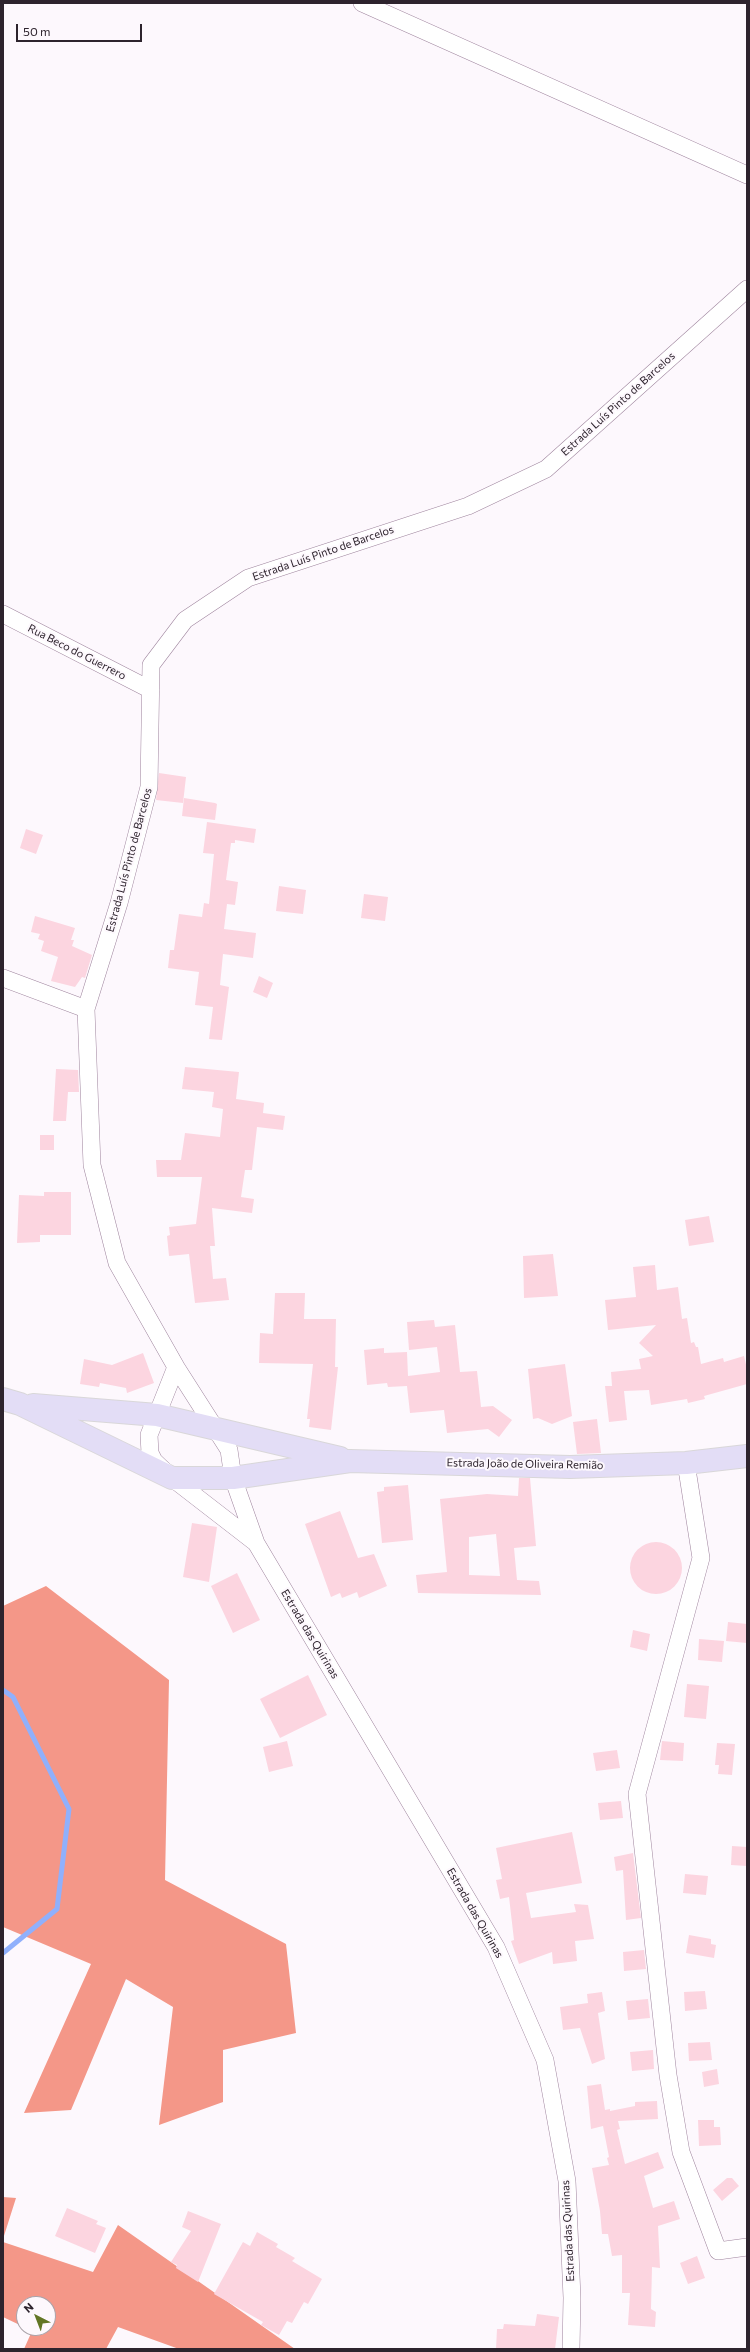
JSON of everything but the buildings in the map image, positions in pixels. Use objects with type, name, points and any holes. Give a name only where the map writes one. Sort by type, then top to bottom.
[{"type":"main road","name":"Estrada João de Oliveira Remião","points":[[12,1402],[157,1416],[216,1428],[350,1461]]},
{"type":"main road","name":"Estrada João de Oliveira Remião","points":[[12,1402],[172,1478],[233,1478],[350,1461],[570,1467],[686,1463],[747,1456]]},
{"type":"street","points":[[362,3],[747,175]]},
{"type":"street","name":"Estrada Luís Pinto de Barcelos","points":[[233,1478],[229,1450],[176,1367],[117,1263],[92,1166],[86,1009],[119,903],[149,787],[151,665],[184,620],[248,578],[468,506],[546,469],[747,289]]},
{"type":"street","name":"Rua Beco do Guerrero","points":[[3,614],[151,690]]},
{"type":"street","points":[[3,978],[86,1009]]},
{"type":"street","points":[[157,1416],[176,1367]]},
{"type":"street","name":"Estrada das Quirinas","points":[[157,1416],[149,1434],[150,1453],[154,1461],[172,1478],[256,1543]]},
{"type":"street","points":[[686,1463],[701,1558],[637,1794],[668,2075],[681,2152],[718,2251],[747,2247]]},
{"type":"street","name":"Estrada das Quirinas","points":[[233,1478],[256,1543],[496,1947],[545,2060],[567,2181],[572,2298],[571,2349]]},
{"type":"shaded area","points":[[46,1586],[169,1680],[165,1880],[286,1944],[296,2033],[223,2050],[223,2102],[159,2125],[173,2007],[126,1979],[71,2110],[24,2113],[91,1964],[3,1927],[3,1606]]},
{"type":"shaded area","points":[[3,2197],[16,2198],[3,2239]]},
{"type":"shaded area","points":[[118,2225],[295,2349],[179,2349],[118,2327],[106,2349],[24,2349],[30,2336],[56,2336],[56,2296],[16,2296],[16,2323],[3,2317],[3,2242],[93,2272]]},
{"type":"waterway","points":[[3,1690],[13,1697],[69,1809],[57,1909],[3,1953]]}]
